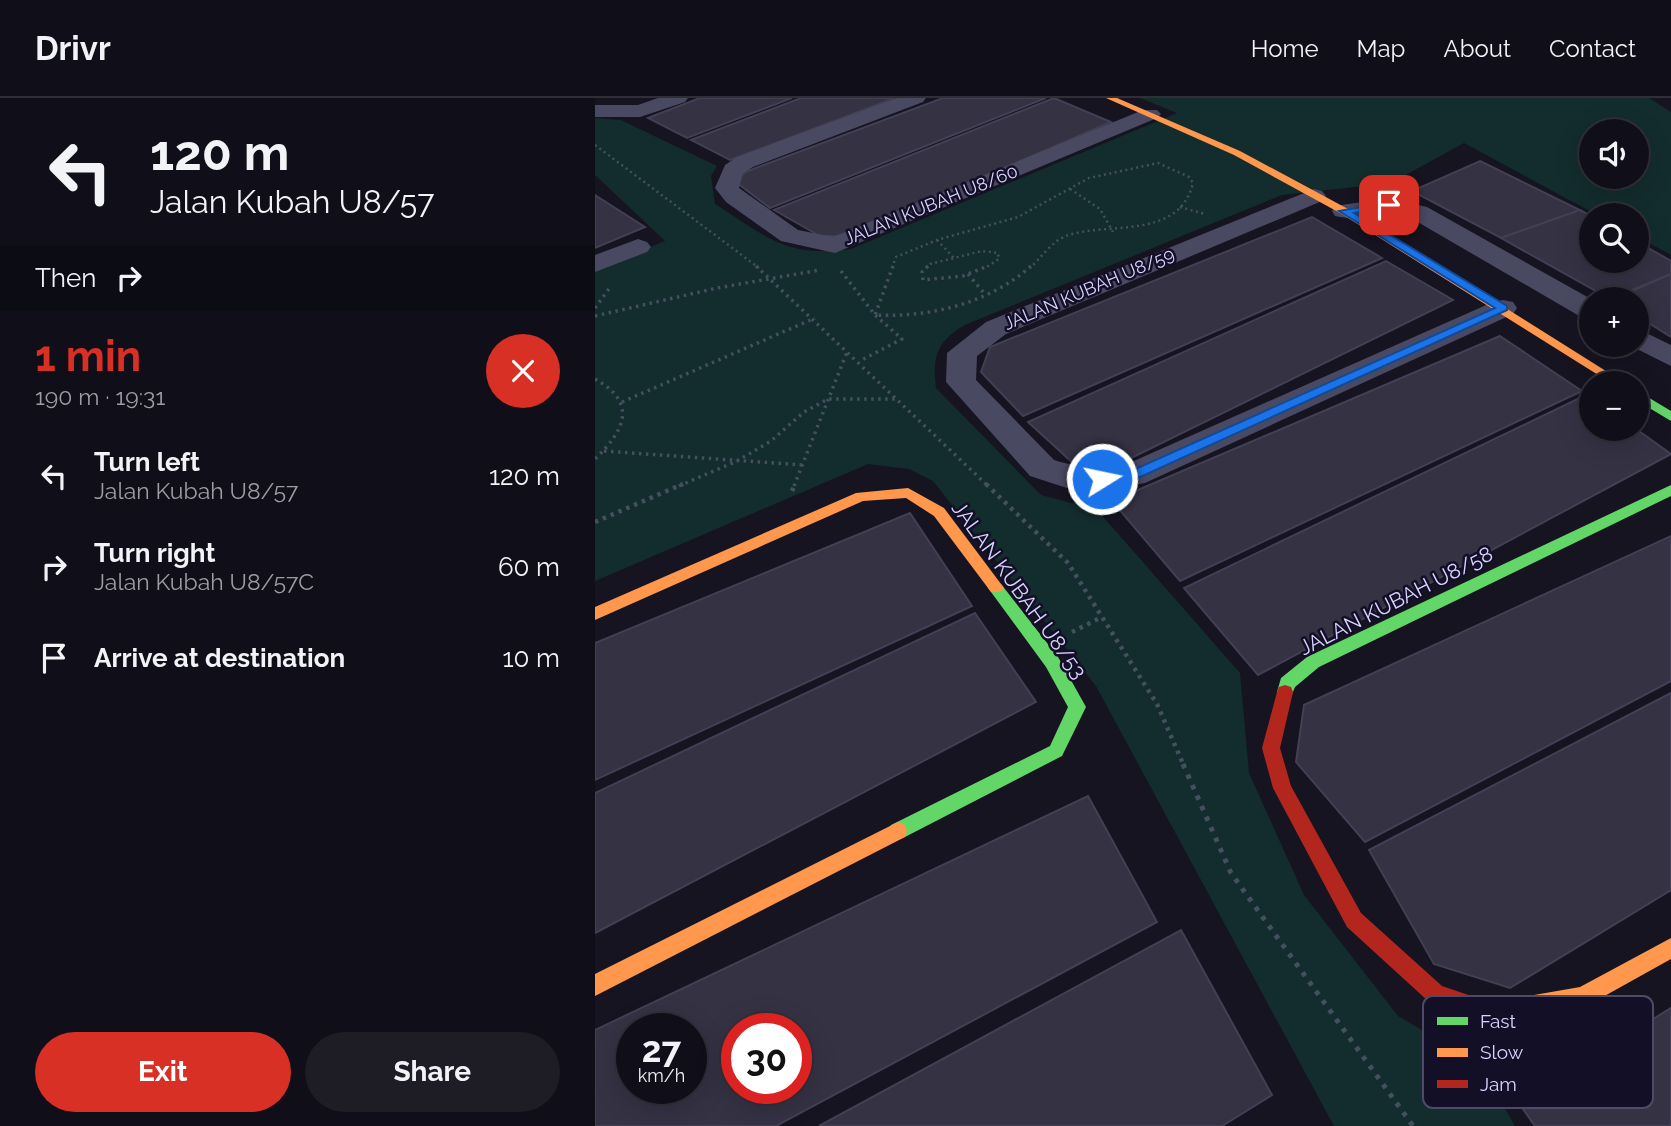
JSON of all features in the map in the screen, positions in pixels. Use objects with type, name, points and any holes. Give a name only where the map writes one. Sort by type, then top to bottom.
[{"type":"street","points":[[595,111],[640,111],[678,98]]},
{"type":"street","name":"JALAN KUBAH U8/60","points":[[916,98],[745,162],[733,170],[727,188],[734,197],[790,236],[835,245],[1150,114]]},
{"type":"street","points":[[1110,98],[1237,153],[1344,211],[1600,371]]},
{"type":"street","name":"JALAN KUBAH U8/59","points":[[1314,196],[996,328],[962,353],[961,382],[1042,468],[1070,477],[1102,479],[1133,475],[1503,308]]},
{"type":"street","points":[[1344,211],[1381,205],[1418,212],[1579,304]]},
{"type":"street","points":[[595,264],[638,247]]},
{"type":"street","points":[[1649,344],[1671,357]]},
{"type":"street","points":[[1649,403],[1671,417]]},
{"type":"street","name":"JALAN KUBAH U8/58","points":[[1440,996],[1434,994],[1354,920],[1282,788],[1271,748],[1287,683],[1313,662],[1671,490]]},
{"type":"street","name":"JALAN KUBAH U8/53","points":[[595,614],[861,496],[908,493],[939,512],[1052,662],[1077,707],[1056,751],[595,985]]},
{"type":"street","name":"JALAN KUBAH U8/58","points":[[1585,996],[1671,948]]},
{"type":"path","points":[[1158,163],[1189,177],[1193,183],[1189,198],[1161,220],[1144,229],[1064,236],[1018,277],[983,293],[934,312],[897,318],[875,316],[897,257],[937,240],[1018,217],[1070,188],[1113,170],[1158,163]]},
{"type":"path","points":[[1070,188],[1100,209],[1113,232]]},
{"type":"path","points":[[937,240],[955,258]]},
{"type":"path","points":[[982,251],[998,253],[999,259],[989,268],[947,281],[923,280],[922,272],[930,264],[955,258],[982,251]]},
{"type":"path","points":[[839,267],[875,316],[902,339],[860,362]]},
{"type":"path","points":[[968,274],[983,293]]},
{"type":"path","points":[[622,402],[815,318]]},
{"type":"path","points":[[777,533],[847,352]]},
{"type":"path","points":[[595,379],[613,389],[622,402],[624,417],[618,434],[595,459]]},
{"type":"path","points":[[595,523],[737,461],[771,441],[804,412],[828,399],[896,399]]},
{"type":"path","points":[[604,451],[802,466]]},
{"type":"green space","points":[[1140,98],[1649,98],[1671,112],[1671,255],[1649,243],[1649,203],[1579,203],[1579,205],[1464,143],[1391,183],[1282,195],[965,325],[942,344],[936,359],[936,388],[1041,495],[1071,503],[1092,504],[1240,673],[1249,773],[1304,895],[1398,1016],[1423,1031],[1423,1108],[1505,1108],[1515,1126],[1334,1126],[1096,686],[933,481],[909,469],[868,464],[595,581],[595,270],[665,241],[595,175],[595,118],[621,120],[717,166],[711,176],[715,204],[778,242],[810,250],[851,249],[1177,113]]},
{"type":"building","points":[[700,98],[792,98],[687,138],[648,118]]},
{"type":"building","points":[[801,98],[895,98],[730,160],[691,140]]},
{"type":"building","points":[[943,98],[1046,98],[770,208],[736,182],[745,172]]},
{"type":"building","points":[[1054,98],[1111,122],[846,236],[820,236],[774,210]]},
{"type":"building","points":[[1480,161],[1579,210],[1501,238],[1412,191]]},
{"type":"building","points":[[595,195],[645,227],[595,248]]},
{"type":"building","points":[[1579,210],[1579,273],[1649,273],[1649,248],[1671,261],[1671,274],[1639,287],[1589,287],[1501,238]]},
{"type":"building","points":[[1312,217],[1382,258],[1023,416],[981,372],[990,347]]},
{"type":"building","points":[[1386,261],[1453,300],[1115,466],[1074,464],[1028,422]]},
{"type":"building","points":[[1671,274],[1671,337],[1649,323],[1649,287],[1641,287]]},
{"type":"building","points":[[1500,336],[1579,389],[1579,392],[1180,581],[1112,501]]},
{"type":"building","points":[[1579,398],[1579,441],[1649,441],[1649,438],[1671,454],[1258,675],[1184,588]]},
{"type":"building","points":[[910,513],[972,606],[595,780],[595,643]]},
{"type":"building","points":[[1671,536],[1671,681],[1365,842],[1296,762],[1304,705]]},
{"type":"building","points":[[975,613],[1036,702],[595,933],[595,793]]},
{"type":"building","points":[[1671,693],[1671,890],[1510,988],[1434,964],[1369,850]]},
{"type":"building","points":[[1088,796],[1157,922],[776,1126],[595,1126],[595,1030],[616,1020],[616,1104],[707,1104],[707,1013],[631,1013]]},
{"type":"building","points":[[1181,930],[1272,1095],[1222,1126],[819,1126]]},
{"type":"building","points":[[1671,1008],[1671,1126],[1535,1126],[1522,1108],[1653,1108],[1653,1019]]},
{"type":"traffic: fast","points":[[1649,403],[1671,417]]},
{"type":"traffic: fast","points":[[1285,692],[1287,683],[1313,662],[1671,490]]},
{"type":"traffic: fast","points":[[898,831],[1056,751],[1077,707],[1052,662],[996,588]]},
{"type":"traffic: slow","points":[[1110,98],[1237,153],[1344,211],[1600,371]]},
{"type":"traffic: slow","points":[[595,614],[861,496],[908,493],[939,512],[996,588]]},
{"type":"traffic: slow","points":[[595,985],[898,831]]},
{"type":"traffic: slow","points":[[1585,996],[1671,948]]},
{"type":"traffic: jam","points":[[1285,692],[1271,748],[1282,788],[1354,920],[1435,994],[1441,996]]},
{"type":"route","points":[[1102,479],[1133,475],[1503,308],[1344,211],[1372,205],[1389,205]]}]
